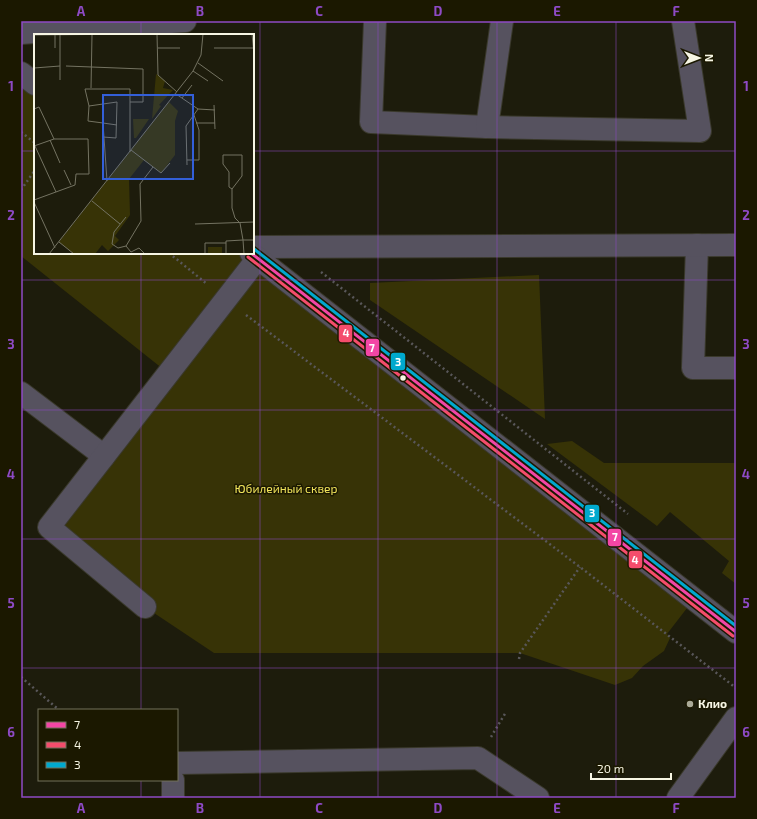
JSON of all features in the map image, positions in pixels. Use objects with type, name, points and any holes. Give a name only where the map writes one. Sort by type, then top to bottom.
[{"type":"street","points":[[21,33],[185,21]]},
{"type":"street","points":[[375,21],[372,122],[487,127],[700,131],[683,21]]},
{"type":"street","points":[[487,127],[502,21]]},
{"type":"street","points":[[21,73],[34,83]]},
{"type":"street","points":[[697,245],[693,368],[736,368]]},
{"type":"street","points":[[254,253],[736,245]]},
{"type":"street","points":[[254,253],[736,632]]},
{"type":"street","points":[[145,607],[49,527],[226,299],[253,254]]},
{"type":"street","points":[[21,393],[104,456]]},
{"type":"street","points":[[678,798],[735,722]]},
{"type":"street","points":[[178,763],[478,758],[538,798]]},
{"type":"street","points":[[173,781],[173,798]]},
{"type":"path","points":[[21,132],[34,142]]},
{"type":"path","points":[[21,190],[34,171]]},
{"type":"path","points":[[170,254],[226,299],[580,566],[736,688]]},
{"type":"path","points":[[320,272],[634,518]]},
{"type":"path","points":[[519,659],[520,653],[580,566]]},
{"type":"path","points":[[21,677],[58,709]]},
{"type":"path","points":[[478,758],[506,712]]},
{"type":"green space","name":"Юбилейный сквер","points":[[21,73],[34,83],[34,254],[252,254],[694,599],[667,634],[670,638],[664,651],[643,666],[632,678],[615,685],[520,653],[214,653],[145,607],[49,527],[168,373],[21,256]]},
{"type":"green space","points":[[539,275],[545,419],[370,300],[370,283]]},
{"type":"green space","points":[[572,441],[604,463],[736,463],[736,584],[722,573],[729,561],[670,512],[657,526],[547,444]]},
{"type":"transit line","name":"3","points":[[254,249],[736,626]]},
{"type":"transit line","name":"7","points":[[252,254],[736,632]]},
{"type":"transit line","name":"4","points":[[248,257],[733,636]]},
{"type":"place","name":"Клио","points":[[690,704]]}]
